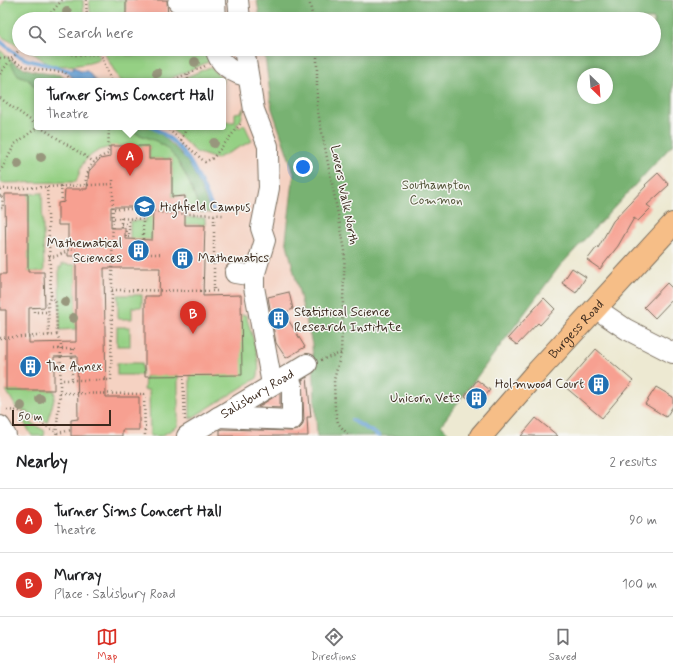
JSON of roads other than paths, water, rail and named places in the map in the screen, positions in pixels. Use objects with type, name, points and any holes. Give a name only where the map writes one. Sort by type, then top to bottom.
[{"type":"main road","name":"Burgess Road","points":[[481,436],[595,308],[673,224]]},
{"type":"street","points":[[238,0],[239,12]]},
{"type":"street","points":[[178,2],[215,1],[216,12]]},
{"type":"street","points":[[218,417],[292,420],[292,385],[280,380],[256,300],[244,274],[264,240],[261,228],[269,188],[268,146],[254,110],[245,56]]},
{"type":"street","points":[[213,57],[219,59],[232,71],[241,76],[248,76]]},
{"type":"street","points":[[595,308],[626,329],[673,353]]},
{"type":"street","name":"Salisbury Road","points":[[186,429],[218,417],[307,364]]},
{"type":"street","points":[[4,418],[6,436]]},
{"type":"water","points":[[74,67],[80,71],[87,71],[93,78],[72,78],[69,74]]},
{"type":"waterway","points":[[0,41],[12,51]]},
{"type":"waterway","points":[[19,56],[28,60],[70,71]]},
{"type":"waterway","points":[[157,130],[175,143],[190,162],[213,210]]},
{"type":"waterway","points":[[352,420],[379,436]]},
{"type":"place","name":"Turner Sims Concert Hall","points":[[130,176]]},
{"type":"place","name":"Highfield Campus","points":[[145,207]]},
{"type":"place","name":"Mathematical Sciences","points":[[138,250]]},
{"type":"place","name":"Mathematics","points":[[182,258]]},
{"type":"place","name":"Statistical Science Research Institute","points":[[278,319]]},
{"type":"place","name":"Murray","points":[[193,334]]},
{"type":"place","name":"The Annex","points":[[30,367]]},
{"type":"place","name":"Holmwood Court","points":[[599,384]]},
{"type":"place","name":"Unicorn Vets","points":[[476,398]]},
{"type":"park label","name":"Southampton Common","points":[[436,192]]}]
